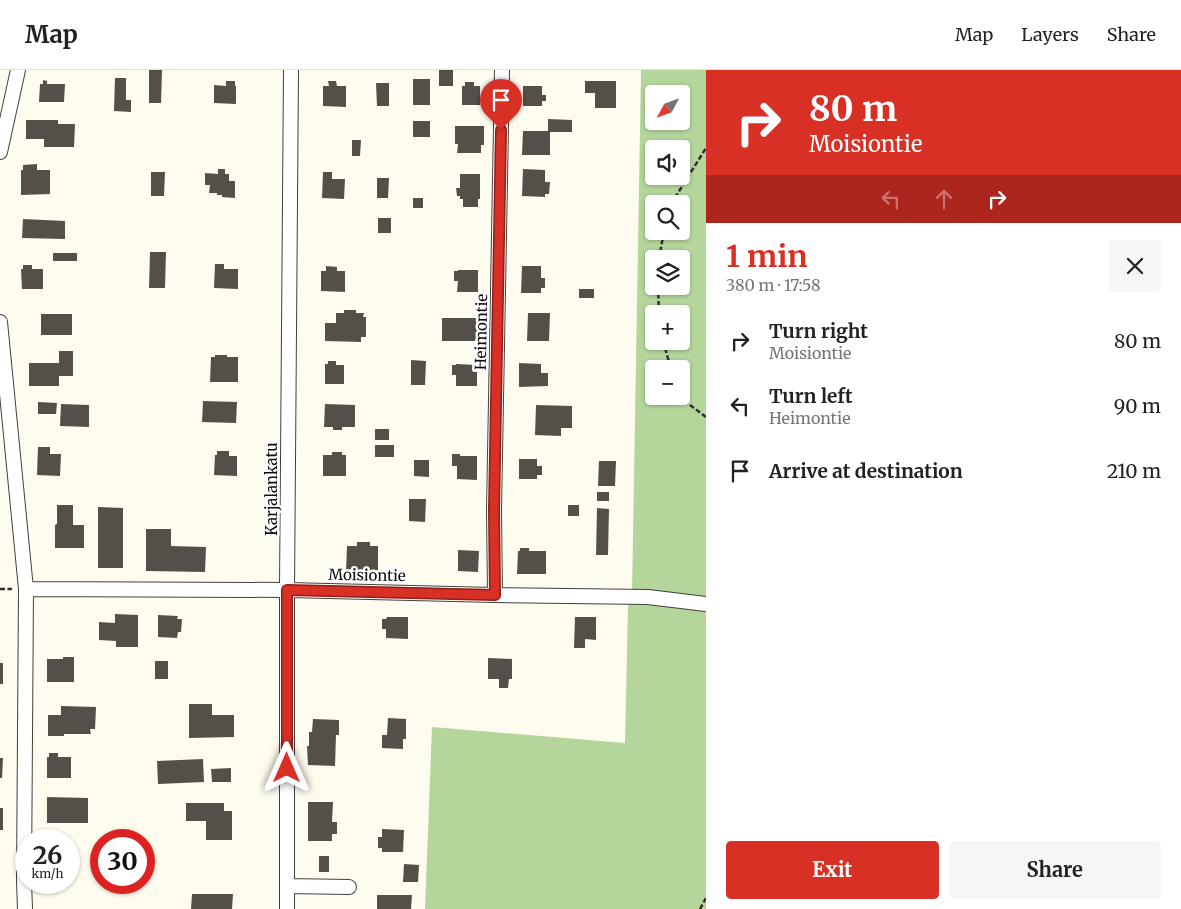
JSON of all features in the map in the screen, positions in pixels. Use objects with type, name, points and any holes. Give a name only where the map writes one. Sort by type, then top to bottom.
[{"type":"street","points":[[0,152],[18,70]]},
{"type":"street","name":"Karjalankatu","points":[[287,909],[287,590],[291,70]]},
{"type":"street","name":"Heimontie","points":[[495,595],[494,510],[502,70]]},
{"type":"street","points":[[0,322],[26,589],[25,909]]},
{"type":"street","name":"Moisiontie","points":[[26,589],[287,590],[648,597],[706,604]]},
{"type":"street","points":[[288,886],[349,887]]},
{"type":"path","points":[[677,195],[706,148]]},
{"type":"path","points":[[690,405],[706,416]]},
{"type":"path","points":[[700,909],[706,898]]},
{"type":"green space","points":[[641,70],[706,70],[706,909],[425,909],[432,727],[625,743],[628,607],[632,594]]},
{"type":"building","points":[[149,70],[162,70],[161,103],[149,103]]},
{"type":"building","points":[[439,70],[453,70],[453,86],[439,86]]},
{"type":"building","points":[[115,78],[126,78],[126,100],[131,100],[131,112],[114,111]]},
{"type":"building","points":[[413,79],[430,79],[430,105],[413,105]]},
{"type":"building","points":[[43,80],[47,81],[47,84],[65,84],[64,102],[39,102],[40,84],[43,84]]},
{"type":"building","points":[[226,81],[235,81],[236,104],[214,103],[214,85],[226,86]]},
{"type":"building","points":[[328,81],[336,81],[337,86],[346,86],[346,107],[323,106],[323,86],[329,86]]},
{"type":"building","points":[[585,81],[616,81],[616,108],[595,108],[595,93],[585,93]]},
{"type":"building","points":[[465,82],[474,82],[474,86],[480,86],[480,105],[462,105],[462,86],[465,86]]},
{"type":"building","points":[[376,83],[389,83],[389,106],[377,106]]},
{"type":"building","points":[[523,86],[542,86],[542,95],[546,95],[546,101],[542,101],[542,106],[523,106]]},
{"type":"building","points":[[548,119],[572,120],[572,132],[550,132],[550,155],[522,155],[523,131],[548,131]]},
{"type":"building","points":[[26,120],[58,120],[58,124],[75,124],[74,147],[44,147],[44,139],[26,139]]},
{"type":"building","points":[[413,121],[430,121],[430,137],[413,137]]},
{"type":"building","points":[[455,126],[484,126],[484,145],[481,145],[481,153],[457,153],[458,144],[455,144]]},
{"type":"building","points":[[352,140],[361,140],[360,156],[352,156]]},
{"type":"building","points":[[37,164],[37,170],[50,170],[50,194],[21,195],[21,170],[23,170],[23,165]]},
{"type":"building","points":[[218,169],[225,169],[225,174],[229,174],[229,181],[235,181],[235,198],[222,197],[222,195],[217,195],[217,193],[209,193],[210,185],[205,185],[205,173],[218,174]]},
{"type":"building","points":[[523,169],[545,170],[545,182],[550,182],[549,194],[545,194],[545,197],[522,196]]},
{"type":"building","points":[[151,172],[165,172],[164,196],[151,196]]},
{"type":"building","points":[[323,172],[332,172],[332,179],[345,179],[344,199],[322,198]]},
{"type":"building","points":[[460,174],[480,174],[480,199],[478,199],[478,207],[463,207],[463,199],[457,196],[456,188],[460,188]]},
{"type":"building","points":[[377,178],[389,178],[388,198],[377,198]]},
{"type":"building","points":[[413,198],[423,198],[423,208],[413,208]]},
{"type":"building","points":[[378,218],[391,218],[391,233],[378,233]]},
{"type":"building","points":[[23,219],[65,221],[65,239],[22,238]]},
{"type":"building","points":[[150,252],[166,252],[165,288],[149,288]]},
{"type":"building","points":[[53,253],[77,253],[77,261],[53,261]]},
{"type":"building","points":[[215,264],[224,264],[224,269],[238,269],[238,289],[214,288]]},
{"type":"building","points":[[23,265],[32,265],[32,269],[43,269],[43,289],[22,289],[21,269],[23,269]]},
{"type":"building","points":[[326,266],[337,267],[337,271],[345,271],[345,292],[321,291],[321,271],[326,271]]},
{"type":"building","points":[[522,266],[541,266],[541,278],[545,278],[545,288],[541,288],[541,293],[521,293]]},
{"type":"building","points":[[478,270],[478,292],[457,292],[458,281],[454,281],[454,271]]},
{"type":"building","points":[[579,289],[594,289],[594,298],[579,298]]},
{"type":"building","points":[[344,310],[356,310],[356,313],[364,313],[363,317],[366,317],[366,337],[361,337],[361,342],[325,341],[325,323],[336,323],[336,313],[344,313]]},
{"type":"building","points":[[528,313],[550,313],[549,341],[527,341]]},
{"type":"building","points":[[41,314],[72,314],[72,335],[41,335]]},
{"type":"building","points":[[442,318],[479,318],[479,341],[442,341]]},
{"type":"building","points":[[59,351],[73,351],[73,376],[59,376],[59,386],[29,386],[29,363],[59,363]]},
{"type":"building","points":[[215,355],[238,357],[238,382],[210,382],[211,357],[215,357]]},
{"type":"building","points":[[411,360],[426,361],[425,385],[411,385]]},
{"type":"building","points":[[328,361],[336,361],[336,365],[344,365],[344,384],[325,384],[325,364],[328,364]]},
{"type":"building","points":[[519,363],[541,364],[541,373],[548,373],[548,386],[519,387]]},
{"type":"building","points":[[452,365],[477,365],[477,386],[456,386],[456,375],[452,375]]},
{"type":"building","points":[[203,401],[237,402],[236,423],[202,422]]},
{"type":"building","points":[[38,402],[57,403],[56,414],[38,414]]},
{"type":"building","points":[[61,404],[89,405],[89,427],[60,426]]},
{"type":"building","points":[[325,404],[355,405],[355,427],[342,427],[342,430],[333,430],[333,427],[324,427]]},
{"type":"building","points":[[536,405],[572,406],[572,428],[561,428],[561,436],[535,435]]},
{"type":"building","points":[[375,429],[389,429],[389,440],[375,440]]},
{"type":"building","points":[[375,445],[394,445],[394,457],[375,457]]},
{"type":"building","points":[[38,447],[50,447],[50,454],[61,454],[60,476],[37,475]]},
{"type":"building","points":[[217,451],[229,451],[229,456],[237,456],[237,476],[214,475]]},
{"type":"building","points":[[332,452],[342,452],[342,455],[346,455],[346,476],[323,476],[323,455],[332,455]]},
{"type":"building","points":[[452,454],[477,456],[477,480],[457,479],[457,466],[452,466]]},
{"type":"building","points":[[519,459],[537,459],[537,466],[542,466],[542,475],[537,475],[537,479],[519,479]]},
{"type":"building","points":[[414,460],[429,460],[429,477],[414,476]]},
{"type":"building","points":[[599,461],[616,461],[615,486],[598,486]]},
{"type":"building","points":[[597,492],[609,492],[609,501],[597,501]]},
{"type":"building","points":[[409,499],[426,499],[425,522],[409,521]]},
{"type":"building","points":[[57,505],[73,505],[73,525],[84,525],[84,548],[55,548]]},
{"type":"building","points":[[568,505],[579,505],[579,516],[568,516]]},
{"type":"building","points":[[98,507],[123,508],[123,568],[98,568]]},
{"type":"building","points":[[597,508],[609,509],[608,555],[596,555]]},
{"type":"building","points":[[146,529],[171,529],[171,546],[206,547],[205,572],[146,571]]},
{"type":"building","points":[[357,542],[370,542],[370,546],[378,546],[378,572],[346,572],[347,546],[357,546]]},
{"type":"building","points":[[520,548],[529,548],[529,551],[546,551],[546,574],[517,574],[518,551],[520,551]]},
{"type":"building","points":[[458,550],[479,551],[478,572],[458,571]]},
{"type":"building","points":[[115,614],[138,615],[138,647],[116,647],[116,641],[99,640],[99,622],[115,623]]},
{"type":"building","points":[[158,615],[178,616],[177,619],[182,619],[181,632],[178,632],[177,638],[158,637]]},
{"type":"building","points":[[387,617],[408,617],[408,639],[386,638],[386,629],[382,629],[382,619]]},
{"type":"building","points":[[575,617],[596,617],[596,640],[585,639],[585,648],[574,648]]},
{"type":"building","points":[[63,657],[74,657],[74,682],[47,682],[47,659],[63,659]]},
{"type":"building","points":[[488,658],[512,659],[512,679],[509,679],[508,688],[499,688],[499,679],[488,679]]},
{"type":"building","points":[[155,661],[168,661],[168,679],[155,679]]},
{"type":"building","points":[[0,663],[3,663],[3,684],[0,684]]},
{"type":"building","points":[[189,704],[212,704],[212,715],[234,715],[234,737],[189,738]]},
{"type":"building","points":[[61,706],[96,707],[95,729],[90,729],[91,734],[48,736],[48,715],[61,715]]},
{"type":"building","points":[[388,718],[406,719],[406,739],[403,739],[403,749],[382,748],[382,735],[387,735]]},
{"type":"building","points":[[313,719],[339,720],[339,735],[336,735],[335,766],[308,765],[307,746],[309,746],[309,732],[312,732]]},
{"type":"building","points":[[49,753],[58,753],[58,757],[71,757],[71,778],[47,778],[47,757],[49,757]]},
{"type":"building","points":[[0,758],[3,758],[2,778],[0,778]]},
{"type":"building","points":[[203,759],[204,782],[158,784],[157,761]]},
{"type":"building","points":[[231,768],[231,782],[212,782],[211,769]]},
{"type":"building","points":[[47,797],[88,798],[88,823],[47,823]]},
{"type":"building","points":[[308,802],[333,802],[332,822],[337,822],[337,834],[332,834],[332,841],[308,841]]},
{"type":"building","points":[[186,803],[224,803],[224,811],[232,811],[232,840],[206,840],[206,821],[186,821]]},
{"type":"building","points":[[0,808],[3,808],[3,830],[0,830]]},
{"type":"building","points":[[382,829],[404,830],[403,852],[382,852],[382,848],[378,848],[378,837],[382,837]]},
{"type":"building","points":[[319,856],[329,856],[329,872],[319,872]]},
{"type":"building","points":[[404,864],[419,865],[418,882],[403,882]]},
{"type":"building","points":[[192,894],[233,894],[232,909],[191,909]]},
{"type":"building","points":[[377,895],[412,895],[411,909],[377,909]]},
{"type":"route","points":[[287,768],[287,590],[495,595],[494,510],[501,130]]}]
